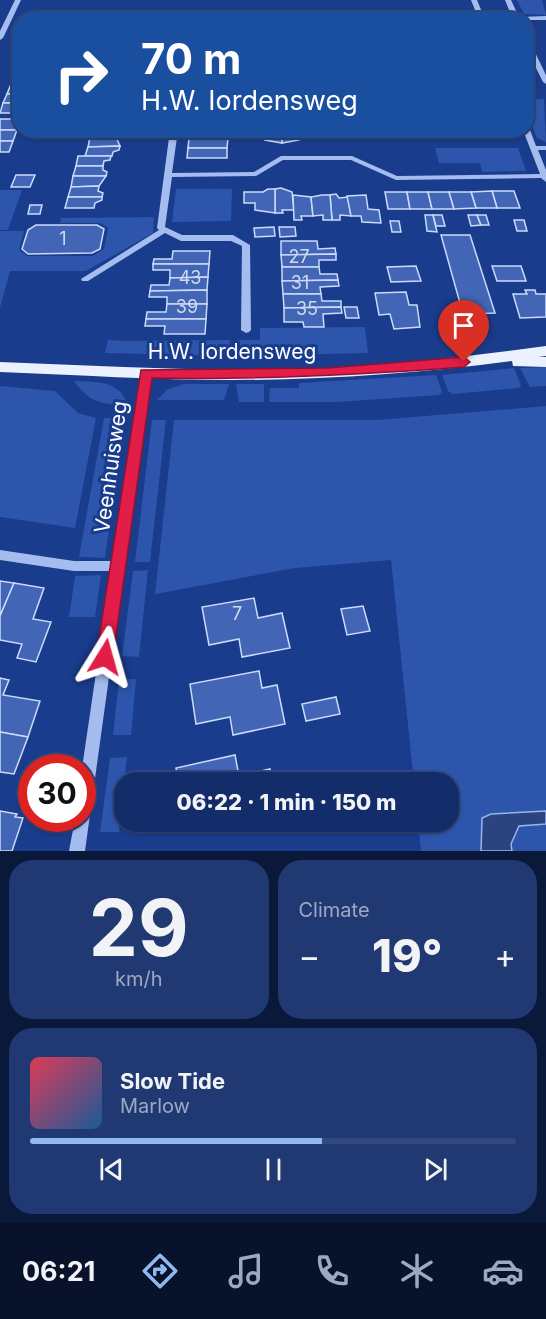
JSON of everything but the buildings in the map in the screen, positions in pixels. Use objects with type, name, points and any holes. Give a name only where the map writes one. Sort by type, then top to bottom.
[{"type":"main road","name":"H.W. Iordensweg","points":[[0,367],[232,375],[328,373],[464,362],[546,351]]},
{"type":"main road","name":"H.W. Iordensweg","points":[[464,362],[546,362]]},
{"type":"street","points":[[0,38],[12,13]]},
{"type":"street","points":[[534,57],[546,82]]},
{"type":"street","points":[[173,138],[161,228],[182,238],[233,238],[246,245],[246,330]]},
{"type":"street","points":[[168,175],[256,174],[281,158],[352,158],[396,177],[545,178],[529,138]]},
{"type":"street","points":[[533,148],[546,148]]},
{"type":"street","points":[[85,279],[165,231]]},
{"type":"street","name":"Veenhuisweg","points":[[91,754],[146,373]]},
{"type":"street","points":[[0,555],[74,566],[118,566]]},
{"type":"street","name":"Veenhuisweg","points":[[77,851],[80,832]]},
{"type":"shaded area","points":[[517,0],[542,0],[546,15],[534,14],[534,12],[523,12]]},
{"type":"shaded area","points":[[534,99],[544,99],[546,142],[537,138],[534,130]]},
{"type":"shaded area","points":[[435,148],[518,148],[526,171],[482,172],[480,163],[439,163]]},
{"type":"shaded area","points":[[176,189],[232,189],[231,221],[172,222]]},
{"type":"shaded area","points":[[0,190],[22,190],[8,230],[0,230]]},
{"type":"shaded area","points":[[154,217],[153,233],[86,271],[10,271],[0,308],[0,231],[24,231],[19,250],[27,256],[93,256],[104,249],[108,228],[100,223],[60,223],[61,218]]},
{"type":"shaded area","points":[[365,327],[368,353],[238,356],[238,340],[260,340],[260,328]]},
{"type":"shaded area","points":[[108,340],[230,340],[228,356],[105,353]]},
{"type":"shaded area","points":[[546,367],[546,386],[530,387],[520,368]]},
{"type":"shaded area","points":[[514,368],[521,385],[519,388],[453,394],[448,391],[442,375]]},
{"type":"shaded area","points":[[436,375],[442,392],[439,395],[337,402],[269,402],[270,388],[299,388],[299,383]]},
{"type":"shaded area","points":[[74,381],[98,382],[112,386],[123,395],[127,403],[110,404],[96,401],[79,388]]},
{"type":"shaded area","points":[[184,384],[229,384],[224,400],[157,400],[168,389]]},
{"type":"shaded area","points":[[236,384],[264,384],[264,402],[239,402]]},
{"type":"shaded area","points":[[0,386],[55,391],[78,413],[96,418],[75,528],[0,517]]},
{"type":"shaded area","points":[[546,406],[546,851],[421,851],[419,832],[459,832],[459,772],[413,772],[391,560],[295,568],[155,594],[174,420],[377,420]]},
{"type":"shaded area","points":[[104,418],[125,418],[105,558],[79,557]]},
{"type":"shaded area","points":[[152,420],[166,420],[150,562],[135,562]]},
{"type":"shaded area","points":[[148,570],[139,657],[122,656],[133,571]]},
{"type":"shaded area","points":[[101,575],[95,617],[69,617],[75,576]]},
{"type":"shaded area","points":[[119,679],[136,679],[131,735],[113,735]]},
{"type":"shaded area","points":[[127,757],[125,772],[114,772],[114,832],[100,832],[110,758]]},
{"type":"shaded area","points":[[546,811],[546,824],[519,826],[511,844],[512,851],[481,851],[482,818],[491,814]]},
{"type":"route","points":[[105,657],[146,373],[232,375],[328,373],[464,362]]}]
